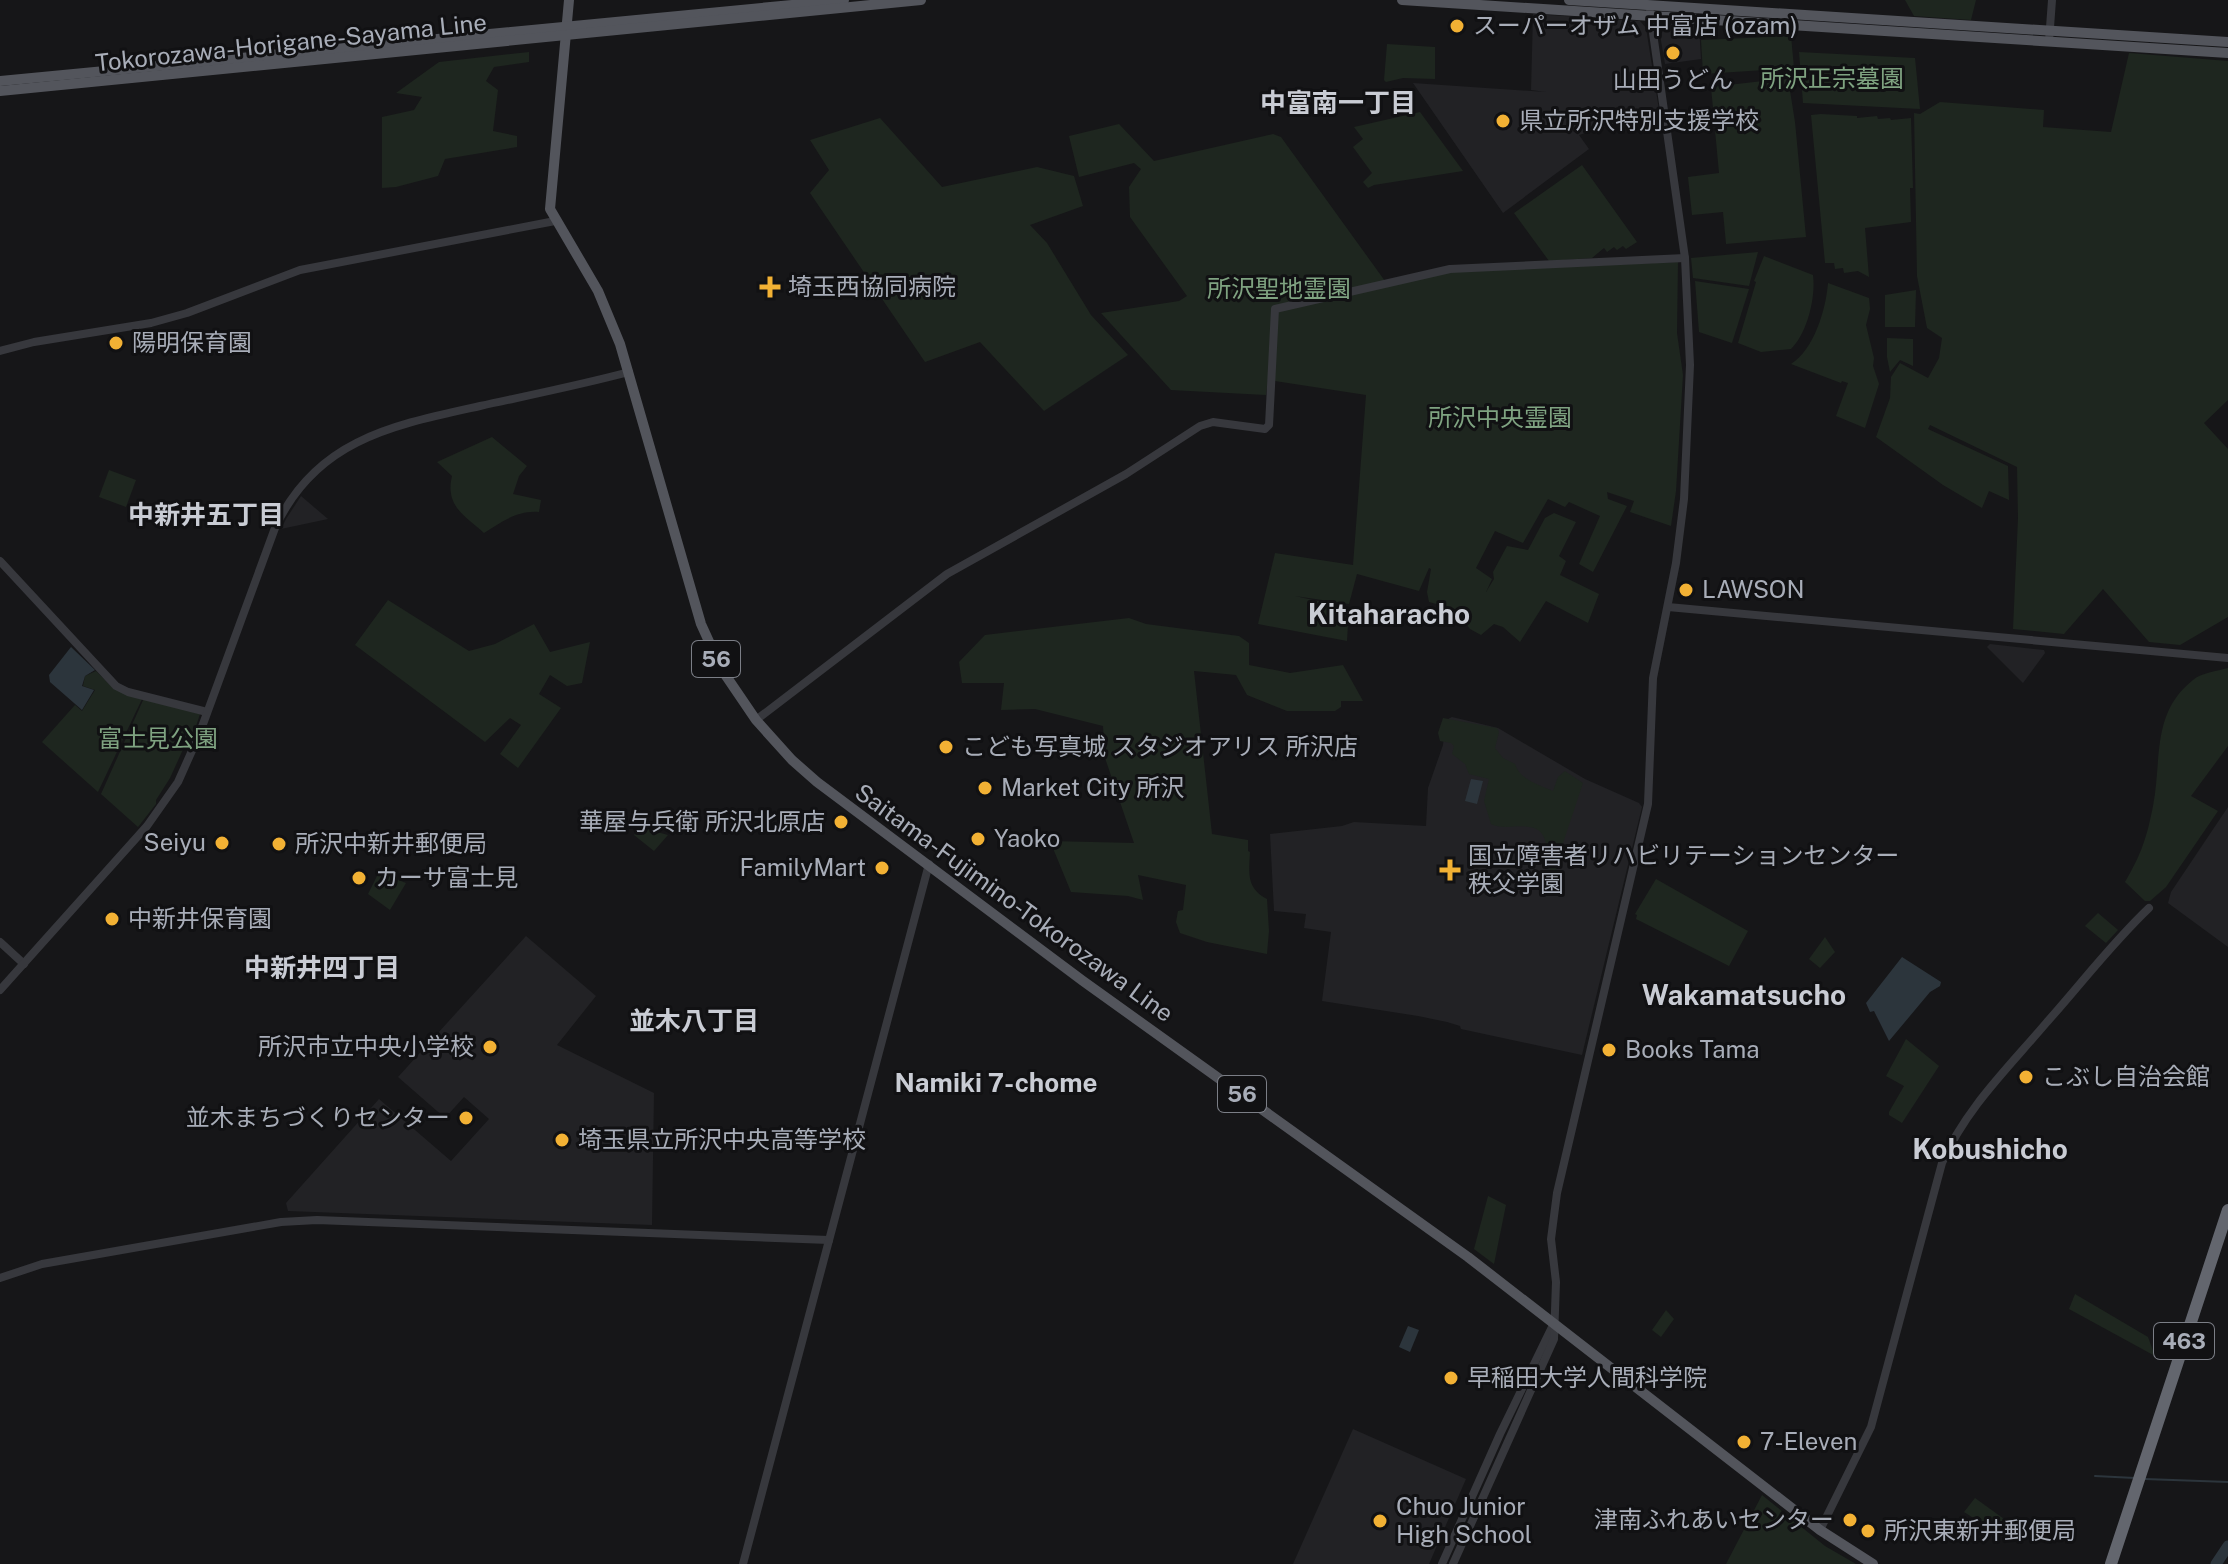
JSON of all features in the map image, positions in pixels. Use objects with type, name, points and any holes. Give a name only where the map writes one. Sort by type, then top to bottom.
[{"type":"highway","name":"463","points":[[2111,1564],[2228,1210]]},
{"type":"main road","name":"Saitama-Fujimino-Tokorozawa Line","points":[[569,0],[550,204],[555,221],[598,291],[629,372],[701,624],[722,670],[756,720],[807,774],[1083,981],[1468,1257],[1820,1530],[1873,1564]]},
{"type":"main road","name":"Tokorozawa-Horigane-Sayama Line","points":[[0,91],[844,0]]},
{"type":"main road","name":"Tokorozawa-Horigane-Sayama Line","points":[[0,81],[921,0]]},
{"type":"main road","points":[[1402,0],[1649,7]]},
{"type":"main road","points":[[1569,0],[2049,36],[2228,53]]},
{"type":"main road","points":[[2049,36],[2228,42]]},
{"type":"street","points":[[2049,36],[2052,0]]},
{"type":"street","points":[[1453,1564],[1554,1339],[1556,1282],[1551,1239],[1555,1209],[1648,804],[1653,678],[1680,542],[1690,365],[1685,258],[1649,7]]},
{"type":"street","points":[[0,351],[34,342],[151,323],[187,313],[300,270],[555,221]]},
{"type":"street","points":[[756,720],[947,574],[1126,474],[1200,426],[1213,422],[1265,429],[1269,425],[1275,309],[1450,269],[1685,258]]},
{"type":"street","points":[[0,990],[156,814],[184,770],[280,517],[307,480],[338,452],[389,427],[629,372]]},
{"type":"street","points":[[0,561],[116,686],[207,712]]},
{"type":"street","points":[[1668,607],[2228,658]]},
{"type":"street","points":[[743,1564],[929,864]]},
{"type":"street","points":[[1820,1530],[1871,1427],[1942,1163],[1955,1135],[2017,1056],[2116,941],[2149,908]]},
{"type":"street","points":[[0,942],[24,964]]},
{"type":"street","points":[[0,1278],[42,1264],[281,1222],[317,1220],[829,1240]]},
{"type":"street","points":[[1442,1564],[1500,1434],[1554,1325]]},
{"type":"shaded area","points":[[1533,14],[1640,21],[1646,28],[1659,110],[1579,135],[1589,149],[1503,213],[1413,83],[1546,92],[1531,90]]},
{"type":"shaded area","points":[[1669,24],[1699,26],[1701,59],[1665,64],[1660,35]]},
{"type":"shaded area","points":[[301,496],[328,519],[281,529],[286,519]]},
{"type":"shaded area","points":[[1990,644],[2044,650],[2045,653],[2023,683],[1987,647]]},
{"type":"shaded area","points":[[71,647],[95,670],[85,676],[82,686],[94,690],[82,710],[50,682],[49,675]]},
{"type":"shaded area","name":"国立障害者リハビリテーションセンター 秩父学園","points":[[1452,717],[1498,728],[1585,779],[1642,807],[1582,1055],[1461,1029],[1447,1022],[1322,1001],[1331,932],[1304,928],[1306,914],[1274,911],[1270,834],[1354,822],[1426,826],[1428,788],[1443,745],[1446,720]]},
{"type":"shaded area","points":[[1471,779],[1483,781],[1477,804],[1465,801]]},
{"type":"shaded area","points":[[2228,807],[2228,947],[2168,903],[2171,892]]},
{"type":"shaded area","name":"埼玉県立所沢中央高等学校","points":[[526,936],[596,996],[557,1045],[654,1093],[652,1225],[288,1211],[286,1203],[379,1099],[451,1161],[489,1119],[464,1097],[445,1118],[398,1077]]},
{"type":"shaded area","points":[[1902,957],[1941,982],[1889,1041],[1874,1011],[1870,1012],[1866,1003]]},
{"type":"shaded area","points":[[1408,1326],[1419,1330],[1410,1352],[1399,1347]]},
{"type":"shaded area","name":"Chuo Junior High School","points":[[1353,1429],[1466,1479],[1429,1564],[1293,1564]]},
{"type":"green space","points":[[1905,0],[1976,0],[1971,20],[1914,16]]},
{"type":"green space","points":[[1791,36],[1794,68],[1703,74],[1701,40]]},
{"type":"green space","points":[[1387,44],[1435,47],[1435,79],[1403,78],[1386,82]]},
{"type":"green space","points":[[529,52],[529,62],[494,67],[486,81],[498,90],[493,131],[517,136],[517,147],[445,159],[438,176],[382,188],[382,117],[414,110],[422,97],[396,93],[439,62]]},
{"type":"green space","name":"所沢正宗墓園","points":[[1799,52],[1915,58],[1920,109],[1803,103]]},
{"type":"green space","points":[[2129,53],[2228,61],[2228,400],[2204,423],[2228,449],[2228,617],[2180,645],[2149,642],[2103,589],[2064,634],[2013,629],[2017,467],[1930,425],[1928,429],[2008,466],[2009,500],[1989,491],[1982,508],[1943,485],[1876,437],[1890,398],[1891,377],[1900,363],[1928,378],[1939,358],[1942,338],[1927,328],[1917,276],[1914,113],[1920,114],[1940,102],[2044,110],[2043,127],[2111,132]]},
{"type":"green space","points":[[1788,78],[1806,237],[1726,244],[1723,212],[1692,215],[1688,177],[1719,173],[1711,87]]},
{"type":"green space","points":[[1420,112],[1463,171],[1368,188],[1363,182],[1372,173],[1353,147],[1363,139],[1354,127]]},
{"type":"green space","points":[[1811,115],[1857,118],[1877,116],[1878,119],[1891,120],[1911,118],[1911,222],[1865,228],[1869,277],[1858,271],[1844,273],[1843,268],[1835,269],[1834,263],[1825,263]]},
{"type":"green space","points":[[880,118],[942,187],[1037,167],[1074,176],[1083,206],[1030,225],[1047,243],[1091,315],[1128,355],[1044,411],[980,342],[925,362],[810,193],[829,170],[810,140]]},
{"type":"green space","name":"所沢聖地霊園","points":[[1119,124],[1154,161],[1273,134],[1281,137],[1385,281],[1443,272],[1678,262],[1677,333],[1683,375],[1671,526],[1630,512],[1634,501],[1607,492],[1608,499],[1627,506],[1593,572],[1579,564],[1600,516],[1569,502],[1565,507],[1548,499],[1523,543],[1495,531],[1476,568],[1492,579],[1486,592],[1494,579],[1493,572],[1507,546],[1528,550],[1545,518],[1554,513],[1576,522],[1559,556],[1566,561],[1560,575],[1599,594],[1588,623],[1546,601],[1520,642],[1503,627],[1494,624],[1481,635],[1470,629],[1455,609],[1429,602],[1429,568],[1419,591],[1357,574],[1349,604],[1295,596],[1349,608],[1347,641],[1258,624],[1275,553],[1353,565],[1366,395],[1268,380],[1266,395],[1171,390],[1101,313],[1179,301],[1187,296],[1130,217],[1129,187],[1141,169],[1134,163],[1079,177],[1069,136]]},
{"type":"green space","points":[[1582,165],[1637,242],[1626,249],[1623,246],[1617,250],[1614,247],[1607,252],[1604,248],[1592,258],[1549,261],[1514,213]]},
{"type":"green space","points":[[1758,252],[1749,286],[1693,278],[1691,258]]},
{"type":"green space","points":[[1764,256],[1813,275],[1809,315],[1802,334],[1791,349],[1761,352],[1738,343],[1754,281]]},
{"type":"green space","points":[[1695,281],[1749,289],[1732,343],[1699,332]]},
{"type":"green space","points":[[1828,283],[1869,298],[1866,325],[1879,384],[1865,428],[1836,416],[1848,383],[1791,364],[1812,339],[1825,305]]},
{"type":"green space","points":[[1916,290],[1915,327],[1885,327],[1885,295]]},
{"type":"green space","points":[[1887,338],[1913,339],[1913,366],[1900,360],[1890,372]]},
{"type":"green space","points":[[492,437],[527,466],[519,476],[513,494],[541,500],[539,512],[517,515],[484,533],[458,509],[451,495],[452,476],[437,462]]},
{"type":"green space","points":[[109,470],[136,480],[126,507],[99,497]]},
{"type":"green space","points":[[388,600],[469,651],[495,644],[534,624],[550,652],[590,642],[582,683],[567,686],[550,675],[539,694],[561,708],[518,768],[500,754],[521,725],[510,718],[485,742],[355,645]]},
{"type":"green space","points":[[1129,618],[1146,624],[1239,636],[1249,643],[1249,665],[1290,673],[1343,665],[1363,701],[1341,701],[1341,707],[1335,711],[1287,711],[1247,695],[1236,675],[1194,671],[1212,834],[1248,840],[1250,879],[1255,890],[1267,899],[1267,954],[1207,942],[1180,933],[1176,922],[1178,911],[1183,910],[1186,885],[1138,875],[1143,900],[1071,892],[1050,841],[1134,843],[1105,758],[1103,726],[1035,709],[1001,710],[1004,683],[962,683],[959,662],[985,635]]},
{"type":"green space","points":[[2228,668],[2228,746],[2191,796],[2218,811],[2166,887],[2150,901],[2145,901],[2125,882],[2148,827],[2164,722],[2170,707],[2193,680]]},
{"type":"green space","points":[[96,671],[113,688],[142,699],[98,792],[42,742],[75,705],[82,711],[95,690],[83,686],[85,676]]},
{"type":"green space","name":"富士見公園","points":[[144,698],[200,714],[194,732],[190,734],[156,804],[138,827],[101,794]]},
{"type":"green space","points":[[1443,718],[1497,728],[1495,748],[1536,784],[1553,791],[1558,777],[1565,771],[1583,783],[1557,861],[1558,868],[1554,871],[1548,868],[1545,840],[1536,829],[1491,824],[1484,801],[1489,779],[1469,774],[1465,764],[1452,754],[1454,746],[1440,741],[1438,733]]},
{"type":"green space","points":[[639,827],[668,835],[654,851],[634,835]]},
{"type":"green space","points":[[379,872],[406,883],[390,910],[368,894]]},
{"type":"green space","points":[[1656,879],[1748,931],[1729,966],[1636,919],[1635,914]]},
{"type":"green space","points":[[2098,913],[2118,930],[2106,943],[2085,926]]},
{"type":"green space","points":[[1825,937],[1835,952],[1820,968],[1809,959]]},
{"type":"green space","points":[[1906,1039],[1939,1066],[1902,1123],[1889,1112],[1904,1086],[1886,1076]]},
{"type":"green space","points":[[1488,1196],[1506,1205],[1494,1264],[1474,1249]]},
{"type":"green space","points":[[2075,1294],[2148,1337],[2155,1356],[2069,1309]]},
{"type":"green space","points":[[1666,1310],[1674,1319],[1661,1337],[1652,1330]]},
{"type":"green space","points":[[1762,1495],[1825,1546],[1856,1564],[1726,1564]]},
{"type":"green space","points":[[1975,1498],[2011,1524],[2003,1537],[1964,1512]]},
{"type":"waterway","points":[[2095,1476],[2135,1478]]},
{"type":"waterway","points":[[2145,1479],[2228,1482]]},
{"type":"waterway","points":[[2216,1564],[2228,1546]]},
{"type":"place","name":"スーパーオザム 中富店 (ozam)","points":[[1457,26]]},
{"type":"place","name":"山田うどん","points":[[1673,53]]},
{"type":"place","name":"県立所沢特別支援学校","points":[[1503,121]]},
{"type":"place","name":"埼玉西協同病院","points":[[770,287]]},
{"type":"place","name":"陽明保育園","points":[[116,343]]},
{"type":"place","name":"LAWSON","points":[[1686,590]]},
{"type":"place","name":"こども写真城 スタジオアリス 所沢店","points":[[946,747]]},
{"type":"place","name":"Market City 所沢","points":[[985,788]]},
{"type":"place","name":"華屋与兵衛 所沢北原店","points":[[841,822]]},
{"type":"place","name":"Yaoko","points":[[978,839]]},
{"type":"place","name":"Seiyu","points":[[222,843]]},
{"type":"place","name":"所沢中新井郵便局","points":[[279,844]]},
{"type":"place","name":"FamilyMart","points":[[882,868]]},
{"type":"place","name":"国立障害者リハビリテーションセンター 秩父学園","points":[[1450,870]]},
{"type":"place","name":"カーサ富士見","points":[[359,878]]},
{"type":"place","name":"中新井保育園","points":[[112,919]]},
{"type":"place","name":"所沢市立中央小学校","points":[[490,1047]]},
{"type":"place","name":"Books Tama","points":[[1609,1050]]},
{"type":"place","name":"こぶし自治会館","points":[[2026,1077]]},
{"type":"place","name":"並木まちづくりセンター","points":[[466,1118]]},
{"type":"place","name":"埼玉県立所沢中央高等学校","points":[[562,1140]]},
{"type":"place","name":"早稲田大学人間科学院","points":[[1451,1378]]},
{"type":"place","name":"7-Eleven","points":[[1744,1442]]},
{"type":"place","name":"津南ふれあいセンター","points":[[1850,1520]]},
{"type":"place","name":"Chuo Junior High School","points":[[1380,1521]]},
{"type":"place","name":"所沢東新井郵便局","points":[[1868,1531]]},
{"type":"district","name":"中富南一丁目","points":[[1338,103]]},
{"type":"district","name":"中新井五丁目","points":[[206,515]]},
{"type":"district","name":"Kitaharacho","points":[[1389,614]]},
{"type":"district","name":"中新井四丁目","points":[[322,968]]},
{"type":"district","name":"Wakamatsucho","points":[[1744,995]]},
{"type":"district","name":"並木八丁目","points":[[694,1021]]},
{"type":"district","name":"Namiki 7-chome","points":[[996,1083]]},
{"type":"district","name":"Kobushicho","points":[[1990,1149]]},
{"type":"park label","name":"所沢中央霊園","points":[[1500,418]]}]
